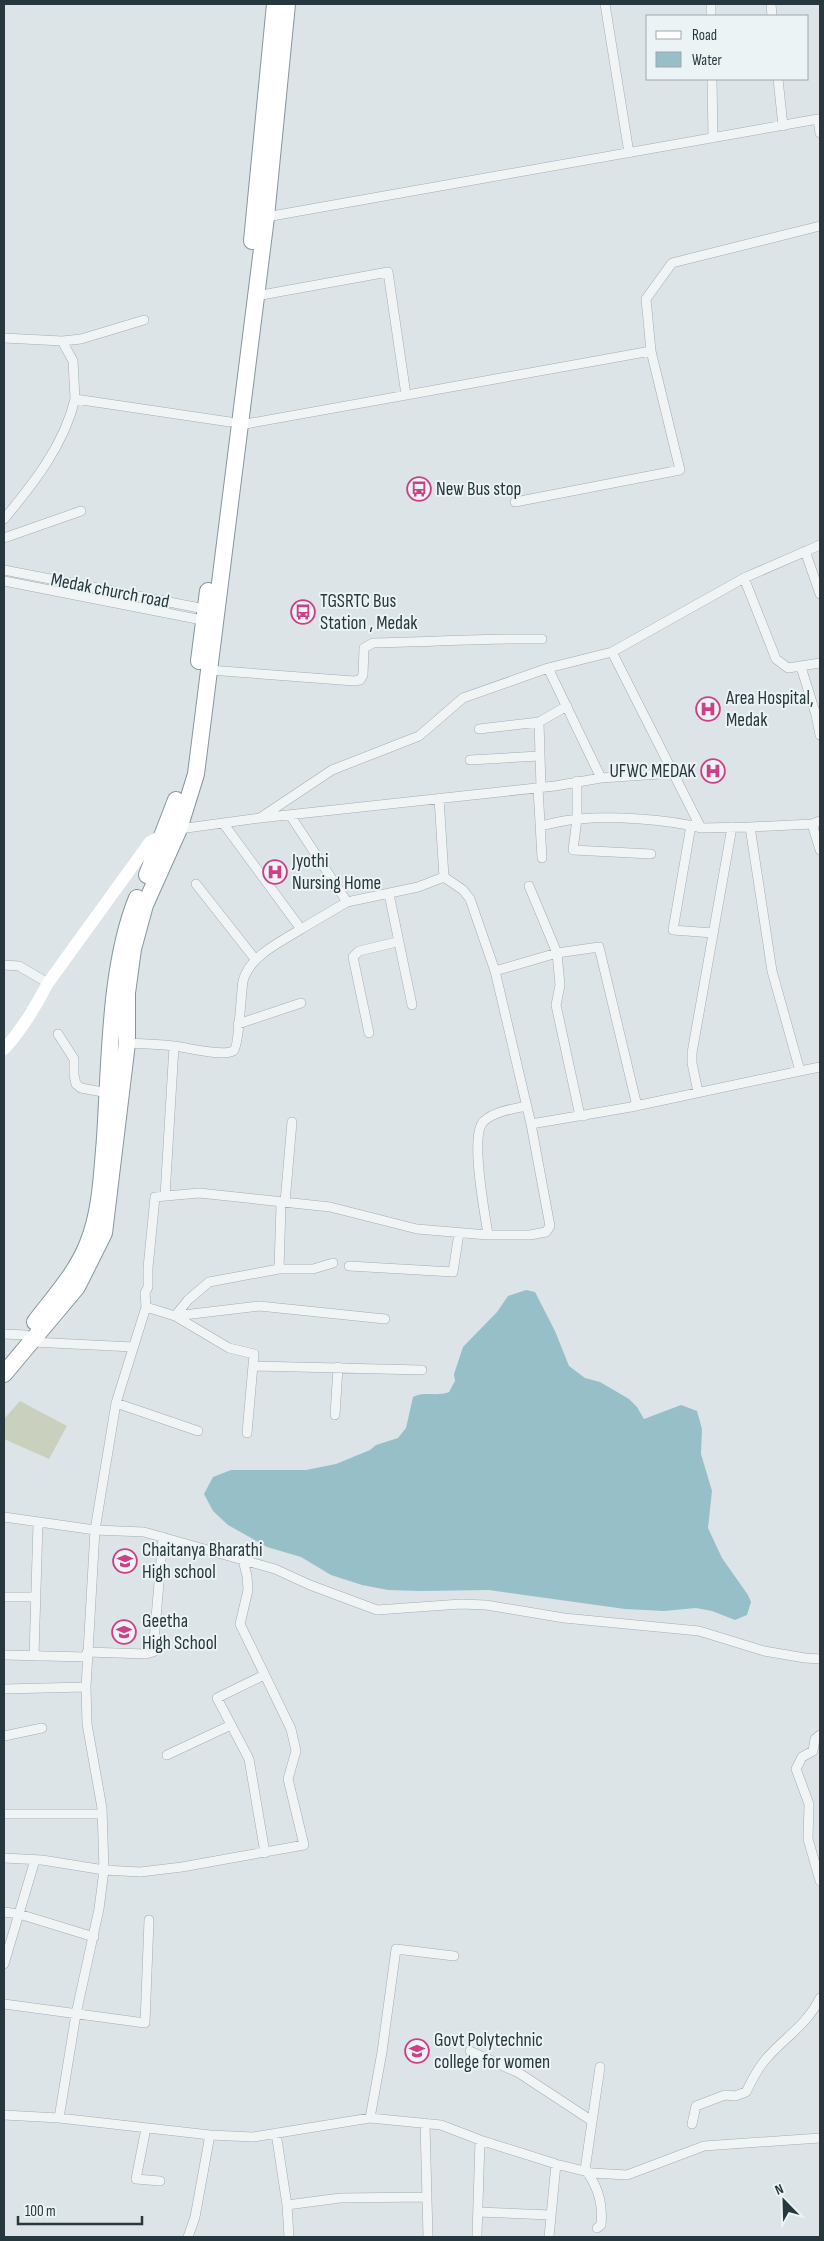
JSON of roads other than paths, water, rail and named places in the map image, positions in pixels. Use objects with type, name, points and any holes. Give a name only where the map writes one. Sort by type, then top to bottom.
[{"type":"highway","points":[[235,424],[275,4]]},
{"type":"highway","points":[[4,1360],[29,1339],[77,1286],[104,1233],[127,1043],[127,993],[133,949],[145,905],[171,831],[172,816],[186,771],[210,616],[235,424],[256,296],[266,217],[287,4]]},
{"type":"highway","points":[[4,1374],[80,1260],[93,1229],[103,1168],[112,1032],[122,946],[135,902],[171,831],[196,774],[209,670],[210,616]]},
{"type":"street","points":[[605,4],[629,153]]},
{"type":"street","points":[[712,80],[713,138]]},
{"type":"street","points":[[778,80],[783,126]]},
{"type":"street","points":[[266,217],[818,120],[820,133]]},
{"type":"street","points":[[515,502],[680,470],[651,350],[646,300],[672,263],[820,226]]},
{"type":"street","points":[[256,296],[388,272],[406,395]]},
{"type":"street","points":[[4,338],[62,341],[81,339],[144,320]]},
{"type":"street","points":[[4,519],[37,477],[70,421],[75,399],[73,361],[62,341]]},
{"type":"street","points":[[75,399],[235,424],[651,350]]},
{"type":"street","points":[[4,538],[81,511]]},
{"type":"street","points":[[260,818],[332,770],[420,736],[463,698],[548,668],[612,652],[744,578],[820,545]]},
{"type":"street","points":[[805,551],[820,594]]},
{"type":"street","name":"Medak church road","points":[[4,570],[210,616]]},
{"type":"street","points":[[744,578],[776,658],[788,668],[820,662]]},
{"type":"street","name":"Medak church road","points":[[4,582],[210,616]]},
{"type":"street","points":[[209,670],[354,681],[360,680],[363,674],[364,648],[374,643],[460,642],[494,638],[542,639]]},
{"type":"street","points":[[612,652],[675,773],[701,828]]},
{"type":"street","points":[[800,667],[818,715],[820,734]]},
{"type":"street","points":[[548,668],[601,778]]},
{"type":"street","points":[[480,729],[539,722],[567,706]]},
{"type":"street","points":[[539,722],[542,858]]},
{"type":"street","points":[[470,760],[539,756]]},
{"type":"street","points":[[4,1048],[37,1004],[48,983],[150,842],[171,831],[260,818],[540,788],[601,778],[675,773]]},
{"type":"street","points":[[577,781],[577,819],[573,850],[651,854]]},
{"type":"street","points":[[439,798],[444,877]]},
{"type":"street","points":[[290,815],[347,902]]},
{"type":"street","points":[[541,826],[577,819],[649,820],[701,828],[750,827],[816,822],[820,850]]},
{"type":"street","points":[[223,823],[301,929]]},
{"type":"street","points":[[691,825],[673,930],[713,933]]},
{"type":"street","points":[[698,1092],[692,1063],[692,1053],[732,826]]},
{"type":"street","points":[[750,827],[772,971],[800,1071]]},
{"type":"street","points":[[127,1043],[174,1046],[224,1053],[232,1052],[238,1043],[238,1024],[243,982],[246,971],[255,959],[347,902],[418,887],[444,877]]},
{"type":"street","points":[[58,2118],[76,2014],[94,1937],[104,1870],[102,1814],[87,1724],[86,1687],[95,1530],[116,1403],[146,1307],[145,1290],[148,1287],[148,1268],[156,1197],[199,1193],[335,1208],[417,1229],[459,1233],[530,1235],[546,1232],[550,1226],[532,1124],[495,971],[470,899],[463,890],[444,877]]},
{"type":"street","points":[[196,884],[255,959]]},
{"type":"street","points":[[529,886],[557,953],[560,985],[556,1005],[580,1116],[584,1116]]},
{"type":"street","points":[[389,894],[397,942],[412,1005]]},
{"type":"street","points":[[369,1032],[354,956],[360,951],[397,942]]},
{"type":"street","points":[[495,971],[557,953],[599,947],[637,1106]]},
{"type":"street","points":[[4,965],[19,966],[48,983]]},
{"type":"street","points":[[238,1024],[301,1003]]},
{"type":"street","points":[[58,1034],[74,1059],[76,1084],[81,1088],[108,1093]]},
{"type":"street","points":[[165,1196],[174,1046]]},
{"type":"street","points":[[532,1124],[637,1106],[820,1067]]},
{"type":"street","points":[[488,1235],[476,1154],[478,1130],[483,1122],[492,1116],[504,1111],[527,1106]]},
{"type":"street","points":[[279,1269],[281,1205],[284,1202],[292,1122]]},
{"type":"street","points":[[349,1266],[453,1272],[459,1233]]},
{"type":"street","points":[[175,1316],[188,1300],[209,1282],[279,1269],[313,1269],[333,1263]]},
{"type":"street","points":[[175,1316],[259,1306],[385,1319]]},
{"type":"street","points":[[146,1307],[175,1316],[229,1348],[254,1354],[247,1433]]},
{"type":"street","points":[[4,1334],[29,1339],[133,1347]]},
{"type":"street","points":[[254,1366],[422,1370]]},
{"type":"street","points":[[335,1415],[338,1367]]},
{"type":"street","points":[[116,1403],[198,1431]]},
{"type":"street","points":[[4,1517],[95,1530],[144,1532],[275,1569],[310,1585],[377,1610],[461,1604],[486,1605],[564,1618],[700,1631],[764,1651],[820,1659]]},
{"type":"street","points":[[34,1656],[34,1597],[38,1523]]},
{"type":"street","points":[[4,1655],[146,1654],[153,1652],[162,1537]]},
{"type":"street","points":[[4,1858],[35,1860],[104,1870],[154,1870],[304,1845],[288,1779],[296,1751],[291,1729],[240,1624],[248,1590],[243,1560]]},
{"type":"street","points":[[4,1597],[34,1597]]},
{"type":"street","points":[[264,1675],[217,1698],[249,1759],[265,1853]]},
{"type":"street","points":[[4,1689],[86,1687]]},
{"type":"street","points":[[167,1755],[231,1725]]},
{"type":"street","points":[[4,1736],[42,1728]]},
{"type":"street","points":[[820,1735],[815,1738],[813,1751],[802,1757],[796,1769],[809,1804],[808,1839],[820,1882]]},
{"type":"street","points":[[4,1814],[102,1814]]},
{"type":"street","points":[[4,1964],[35,1860]]},
{"type":"street","points":[[4,1912],[19,1914],[94,1937]]},
{"type":"street","points":[[4,2004],[144,2023],[149,1920]]},
{"type":"street","points":[[370,2118],[382,2052],[396,1949],[454,1956]]},
{"type":"street","points":[[806,2021],[820,1998]]},
{"type":"street","points":[[692,2124],[696,2106],[725,2095],[735,2096],[746,2092],[756,2072],[767,2057],[806,2021],[820,2013]]},
{"type":"street","points":[[470,2051],[519,2072],[592,2121]]},
{"type":"street","points":[[597,2228],[602,2225],[602,2204],[596,2185],[586,2171],[600,2067]]},
{"type":"street","points":[[4,2116],[58,2118],[210,2135],[252,2137],[370,2118],[441,2125],[480,2140],[556,2164],[586,2171],[627,2175],[704,2146],[820,2138]]},
{"type":"street","points":[[425,2124],[428,2237]]},
{"type":"street","points":[[146,2128],[136,2179],[160,2181]]},
{"type":"street","points":[[276,2134],[287,2205],[289,2237]]},
{"type":"street","points":[[188,2237],[195,2217],[210,2135]]},
{"type":"street","points":[[477,2235],[480,2140]]},
{"type":"street","points":[[549,2237],[556,2164]]},
{"type":"street","points":[[287,2205],[340,2198],[427,2197]]},
{"type":"street","points":[[478,2212],[550,2215]]},
{"type":"water","points":[[526,1290],[535,1292],[555,1331],[569,1366],[585,1378],[600,1382],[629,1399],[637,1407],[644,1419],[681,1405],[697,1411],[702,1429],[701,1454],[712,1491],[708,1528],[722,1558],[748,1595],[751,1602],[747,1615],[735,1620],[712,1611],[696,1608],[664,1611],[625,1609],[489,1590],[388,1590],[362,1585],[331,1575],[301,1557],[267,1547],[228,1525],[213,1511],[204,1494],[213,1477],[231,1470],[306,1470],[336,1464],[370,1450],[376,1445],[398,1438],[406,1428],[413,1397],[421,1394],[449,1392],[455,1381],[454,1374],[463,1347],[497,1312],[508,1296]]},
{"type":"place","name":"New Bus stop","points":[[419,489]]},
{"type":"place","name":"TGSRTC Bus Station , Medak","points":[[303,612]]},
{"type":"place","name":"Area Hospital, Medak","points":[[708,709]]},
{"type":"place","name":"UFWC MEDAK","points":[[713,771]]},
{"type":"place","name":"Jyothi Nursing Home","points":[[275,872]]},
{"type":"place","name":"Chaitanya Bharathi High school","points":[[125,1561]]},
{"type":"place","name":"Geetha High School","points":[[124,1632]]},
{"type":"place","name":"Govt Polytechnic college for women","points":[[417,2051]]}]
